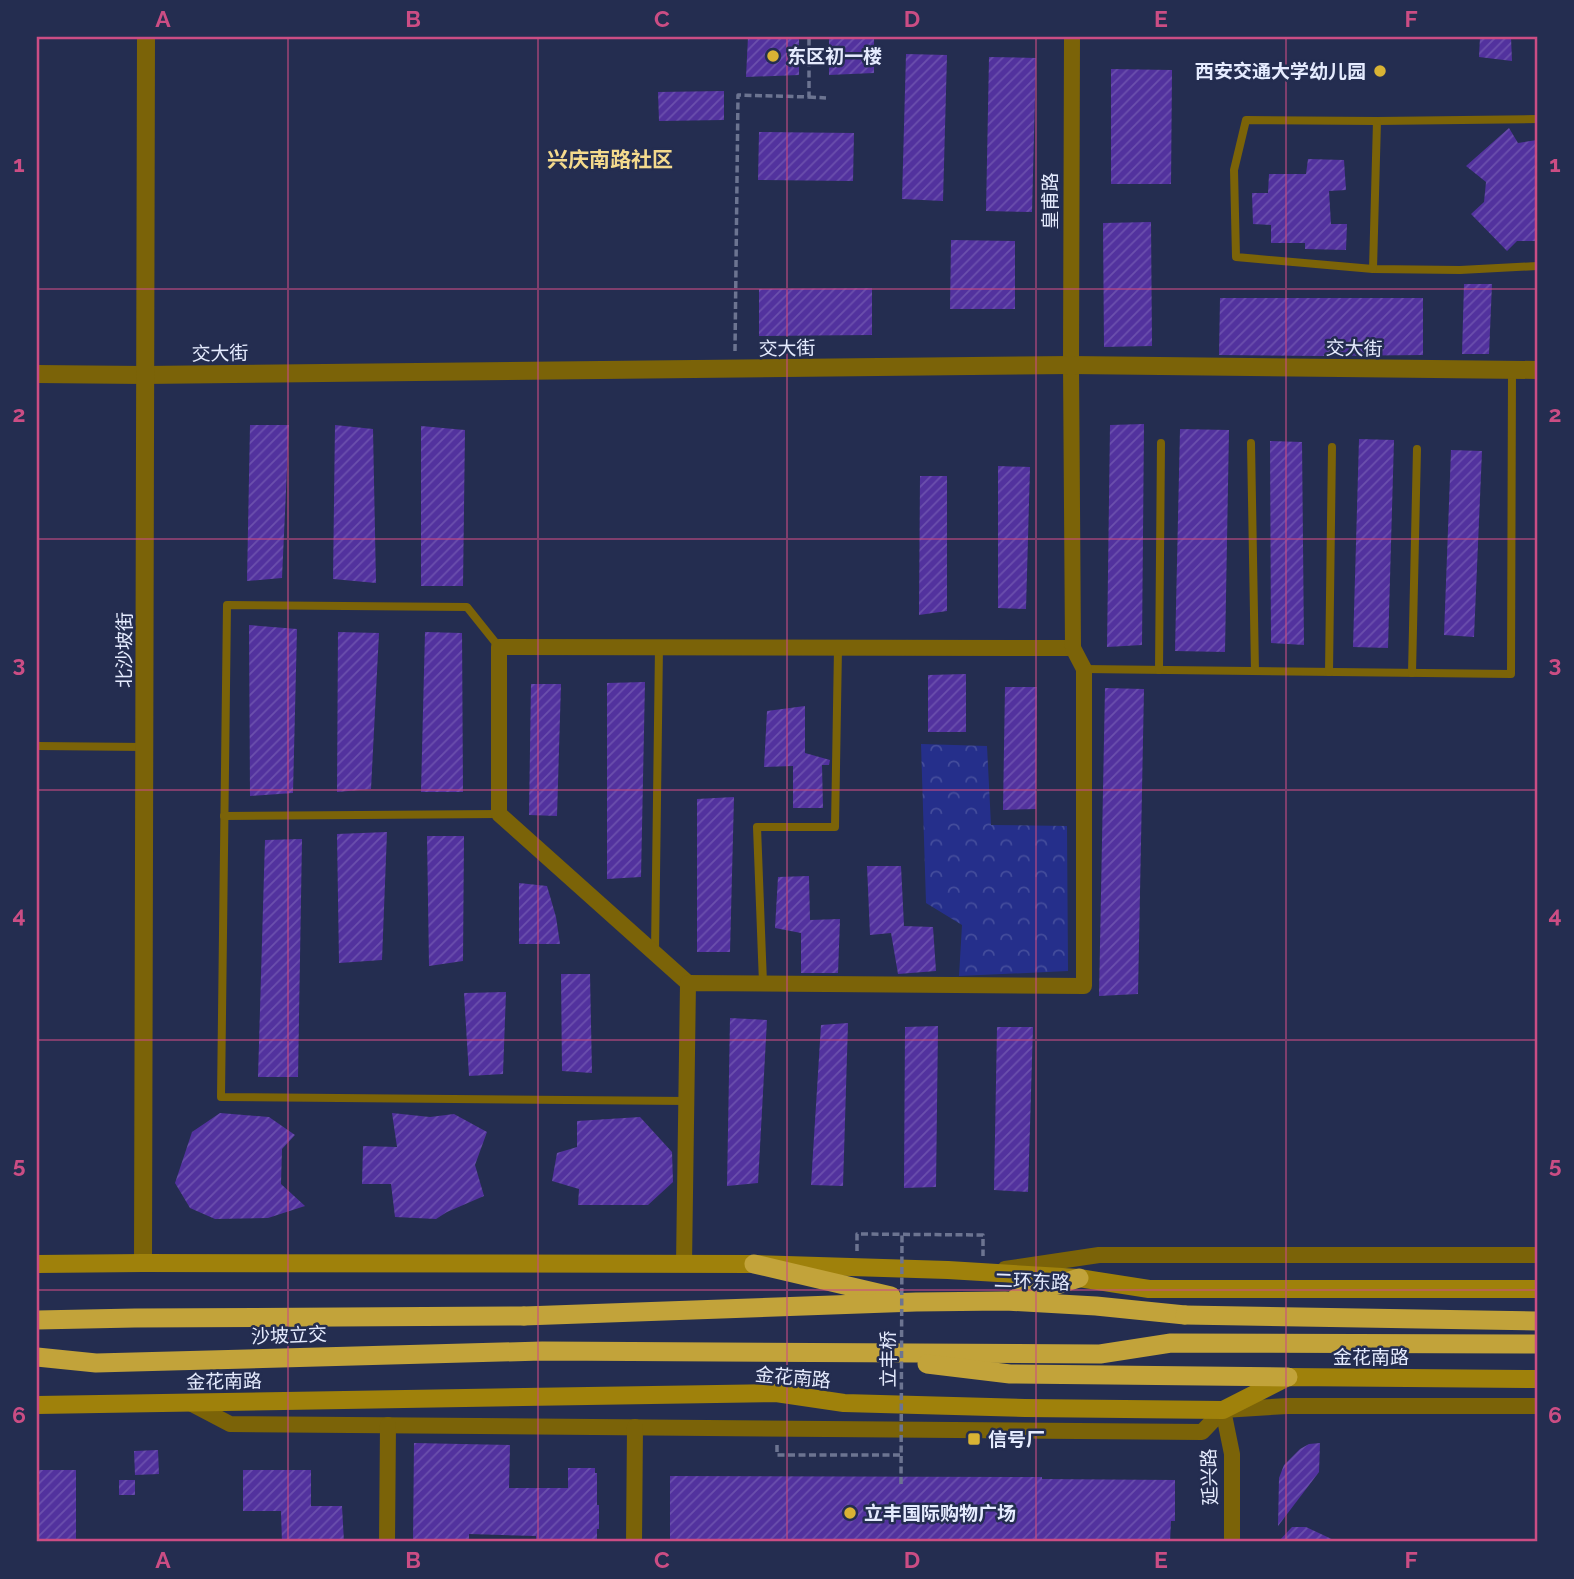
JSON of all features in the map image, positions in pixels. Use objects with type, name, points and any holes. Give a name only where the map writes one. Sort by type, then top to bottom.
[{"type":"highway","points":[[754,1264],[916,1302]]},
{"type":"highway","points":[[1005,1301],[1079,1278]]},
{"type":"highway","name":"二环东路","points":[[524,1316],[1005,1301],[1185,1315],[1537,1321]]},
{"type":"highway","name":"沙坡立交","points":[[37,1320],[524,1316]]},
{"type":"highway","points":[[843,1353],[1100,1354],[1171,1343],[1537,1344]]},
{"type":"highway","name":"沙坡立交","points":[[37,1357],[96,1363],[542,1351],[843,1353]]},
{"type":"highway","points":[[843,1353],[1010,1374],[1288,1377]]},
{"type":"highway","points":[[37,1372],[96,1363]]},
{"type":"main road","points":[[37,1265],[754,1264],[1079,1278],[1149,1289],[1537,1289]]},
{"type":"main road","name":"金花南路","points":[[37,1405],[776,1393],[844,1403],[1223,1410],[1288,1377],[1537,1379]]},
{"type":"street","name":"北沙坡街","points":[[143,1263],[146,37]]},
{"type":"street","name":"皇甫路","points":[[1072,37],[1073,648]]},
{"type":"street","name":"交大街","points":[[37,374],[1071,365],[1537,370]]},
{"type":"street","points":[[499,647],[1073,648],[1084,669],[1084,986],[688,983],[499,814],[499,647]]},
{"type":"street","points":[[684,1264],[688,983]]},
{"type":"street","points":[[983,1272],[1100,1255],[1537,1255]]},
{"type":"street","points":[[190,1403],[230,1424],[1202,1432],[1223,1410],[1287,1406],[1537,1406]]},
{"type":"street","name":"延兴路","points":[[1223,1410],[1232,1454],[1232,1542]]},
{"type":"street","points":[[387,1542],[388,1426]]},
{"type":"street","points":[[634,1542],[635,1427]]},
{"type":"lane","points":[[1537,119],[1246,120],[1234,170],[1236,257],[1373,269],[1460,270],[1537,266]]},
{"type":"lane","points":[[1373,269],[1377,121]]},
{"type":"lane","points":[[1084,669],[1511,674],[1512,370]]},
{"type":"lane","points":[[1159,670],[1161,443]]},
{"type":"lane","points":[[1251,443],[1255,671]]},
{"type":"lane","points":[[1329,672],[1332,447]]},
{"type":"lane","points":[[1412,673],[1417,449]]},
{"type":"lane","points":[[499,647],[467,607],[227,605],[221,1097],[687,1101]]},
{"type":"lane","points":[[655,954],[659,647]]},
{"type":"lane","points":[[764,984],[757,827],[835,827],[838,648]]},
{"type":"lane","points":[[37,746],[145,747]]},
{"type":"lane","points":[[224,816],[499,814]]},
{"type":"path","points":[[808,37],[809,97]]},
{"type":"path","points":[[735,369],[738,95],[826,98]]},
{"type":"path","points":[[857,1234],[983,1235]]},
{"type":"path","name":"立丰桥","points":[[901,1484],[902,1234]]},
{"type":"path","points":[[777,1455],[902,1455]]},
{"type":"green space","points":[[921,744],[987,746],[991,825],[1067,826],[1068,971],[959,976],[962,925],[926,903]]},
{"type":"building","name":"东区初一楼","points":[[748,37],[799,37],[799,75],[746,77]]},
{"type":"building","points":[[829,37],[874,37],[874,73],[829,75]]},
{"type":"building","points":[[1480,37],[1511,37],[1512,61],[1479,57]]},
{"type":"building","points":[[906,54],[947,55],[943,201],[902,199]]},
{"type":"building","points":[[989,57],[1036,58],[1032,212],[986,211]]},
{"type":"building","points":[[1111,69],[1172,70],[1171,184],[1111,184]]},
{"type":"building","points":[[724,91],[724,120],[659,121],[658,92]]},
{"type":"building","points":[[1509,128],[1518,143],[1537,140],[1537,241],[1517,241],[1507,251],[1471,214],[1484,202],[1486,182],[1466,166]]},
{"type":"building","points":[[759,132],[854,133],[853,181],[758,180]]},
{"type":"building","points":[[1308,159],[1344,160],[1346,190],[1329,191],[1331,224],[1347,224],[1346,250],[1305,249],[1305,243],[1271,243],[1271,225],[1253,224],[1252,193],[1268,193],[1269,174],[1306,174]]},
{"type":"building","points":[[1151,222],[1152,346],[1104,347],[1103,223]]},
{"type":"building","points":[[951,240],[1015,241],[1015,309],[950,309]]},
{"type":"building","points":[[1464,284],[1492,284],[1489,354],[1462,354]]},
{"type":"building","points":[[872,288],[872,335],[759,336],[759,289]]},
{"type":"building","points":[[1220,298],[1423,298],[1423,355],[1219,355]]},
{"type":"building","points":[[1144,424],[1142,645],[1107,647],[1110,425]]},
{"type":"building","points":[[250,425],[289,425],[282,578],[247,581]]},
{"type":"building","points":[[335,425],[373,429],[376,583],[333,579]]},
{"type":"building","points":[[421,426],[465,430],[463,586],[421,586]]},
{"type":"building","points":[[1180,429],[1229,430],[1225,652],[1175,651]]},
{"type":"building","points":[[1359,439],[1394,440],[1388,648],[1353,647]]},
{"type":"building","points":[[1270,441],[1302,442],[1304,645],[1271,643]]},
{"type":"building","points":[[1451,450],[1482,451],[1474,637],[1444,635]]},
{"type":"building","points":[[998,466],[1030,467],[1026,609],[998,608]]},
{"type":"building","points":[[920,476],[947,476],[947,611],[919,615]]},
{"type":"building","points":[[249,625],[297,629],[293,793],[250,796]]},
{"type":"building","points":[[338,632],[379,633],[371,789],[337,792]]},
{"type":"building","points":[[425,632],[462,633],[463,792],[421,792]]},
{"type":"building","points":[[966,674],[966,732],[928,732],[928,675]]},
{"type":"building","points":[[645,682],[641,877],[607,879],[607,683]]},
{"type":"building","points":[[531,684],[561,684],[557,816],[529,815]]},
{"type":"building","points":[[1005,687],[1037,687],[1036,809],[1003,810]]},
{"type":"building","points":[[1105,688],[1144,689],[1138,994],[1099,996]]},
{"type":"building","points":[[805,706],[805,753],[830,760],[829,765],[822,765],[823,808],[793,808],[793,766],[764,767],[767,711]]},
{"type":"building","points":[[734,797],[730,952],[697,952],[697,799]]},
{"type":"building","points":[[387,832],[382,960],[339,963],[337,834]]},
{"type":"building","points":[[427,836],[464,836],[463,961],[429,966]]},
{"type":"building","points":[[302,839],[298,1077],[258,1077],[265,840]]},
{"type":"building","points":[[867,866],[901,866],[904,926],[933,927],[936,971],[898,974],[891,933],[870,935]]},
{"type":"building","points":[[809,876],[810,920],[840,919],[838,973],[801,973],[801,933],[775,928],[778,877]]},
{"type":"building","points":[[519,883],[547,886],[560,944],[519,944]]},
{"type":"building","points":[[561,974],[590,974],[592,1073],[562,1071]]},
{"type":"building","points":[[506,992],[503,1074],[469,1076],[464,993]]},
{"type":"building","points":[[730,1018],[767,1020],[758,1183],[727,1186]]},
{"type":"building","points":[[848,1023],[843,1186],[811,1185],[821,1025]]},
{"type":"building","points":[[938,1026],[936,1187],[904,1188],[905,1027]]},
{"type":"building","points":[[997,1027],[1033,1027],[1028,1192],[994,1190]]},
{"type":"building","points":[[220,1113],[269,1117],[295,1135],[282,1149],[281,1184],[305,1206],[268,1218],[215,1219],[190,1208],[175,1183],[192,1132]]},
{"type":"building","points":[[392,1113],[430,1117],[454,1114],[487,1132],[475,1165],[484,1196],[436,1219],[395,1217],[391,1184],[362,1184],[363,1146],[397,1147]]},
{"type":"building","points":[[640,1117],[672,1152],[673,1182],[648,1205],[578,1205],[579,1189],[552,1181],[557,1153],[577,1147],[577,1121]]},
{"type":"building","points":[[414,1443],[510,1445],[509,1488],[568,1488],[568,1468],[595,1468],[599,1505],[597,1542],[536,1542],[536,1536],[469,1534],[469,1542],[413,1542]]},
{"type":"building","points":[[1320,1443],[1319,1472],[1278,1526],[1279,1478],[1284,1465],[1300,1449],[1309,1444]]},
{"type":"building","points":[[158,1450],[159,1474],[135,1475],[134,1451]]},
{"type":"building","points":[[37,1470],[76,1470],[76,1542],[37,1542]]},
{"type":"building","points":[[243,1470],[311,1470],[311,1506],[342,1506],[344,1542],[282,1542],[281,1511],[243,1511]]},
{"type":"building","points":[[670,1476],[1175,1480],[1175,1521],[1171,1521],[1170,1542],[670,1542]]},
{"type":"building","points":[[119,1480],[135,1480],[135,1495],[119,1495]]},
{"type":"building","points":[[1292,1527],[1306,1527],[1338,1542],[1278,1542]]},
{"type":"place","name":"东区初一楼","points":[[773,56]]},
{"type":"place","name":"西安交通大学幼儿园","points":[[1380,71]]},
{"type":"place","name":"信号厂","points":[[974,1439]]},
{"type":"place","name":"立丰国际购物广场","points":[[850,1513]]},
{"type":"district","name":"兴庆南路社区","points":[[610,159]]}]
